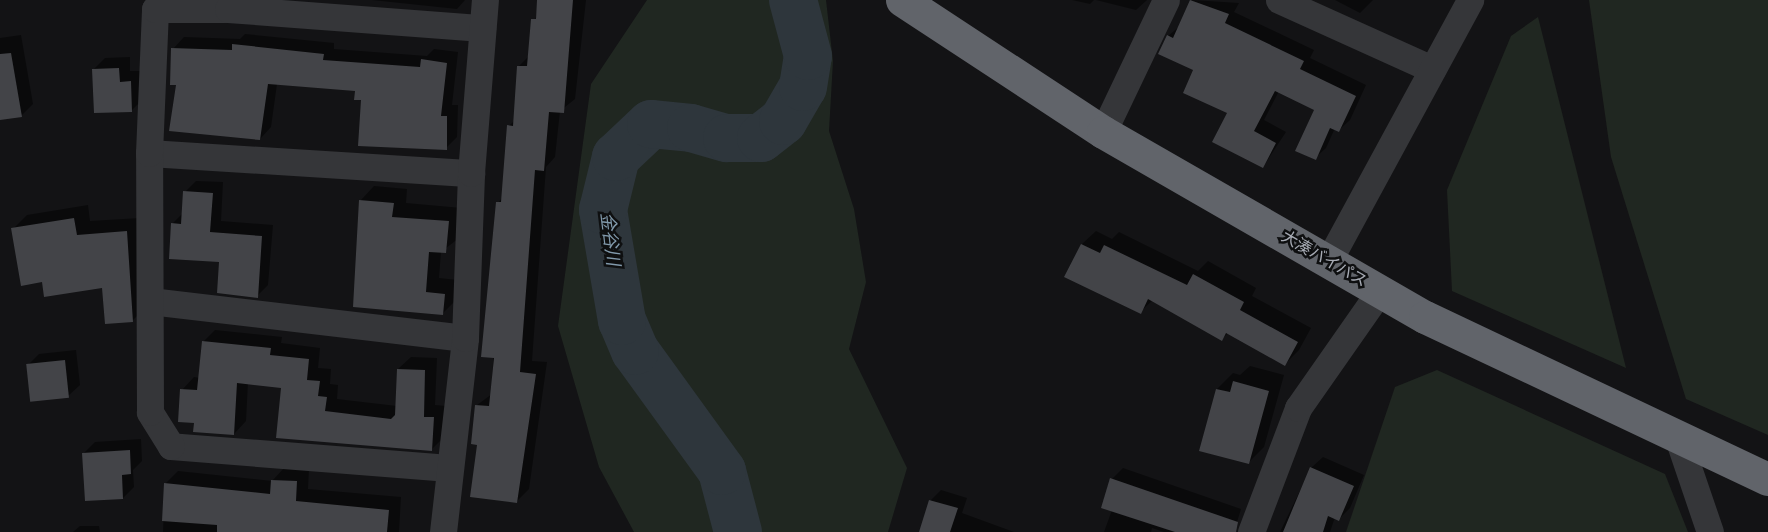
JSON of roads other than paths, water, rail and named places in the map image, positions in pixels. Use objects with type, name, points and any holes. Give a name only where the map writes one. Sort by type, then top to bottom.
[{"type":"highway","name":"大湊バイパス","points":[[902,0],[1103,132],[1425,317],[1768,479]]},
{"type":"street","points":[[443,532],[465,338],[471,173],[484,0]]},
{"type":"street","points":[[1103,132],[1166,0]]},
{"type":"street","points":[[1280,0],[1432,69]]},
{"type":"street","points":[[1329,260],[1470,0]]},
{"type":"street","points":[[449,468],[171,446],[150,412],[149,153],[155,9],[227,4],[482,28]]},
{"type":"street","points":[[149,153],[471,173]]},
{"type":"street","points":[[1251,532],[1298,408],[1380,291]]},
{"type":"street","points":[[150,301],[465,338]]},
{"type":"street","points":[[1678,438],[1710,532]]},
{"type":"waterway","name":"金谷川","points":[[738,532],[722,471],[635,351],[622,321],[603,210],[616,157],[651,124],[691,128],[727,138],[761,138],[783,121],[803,87],[808,56],[793,0]]}]
